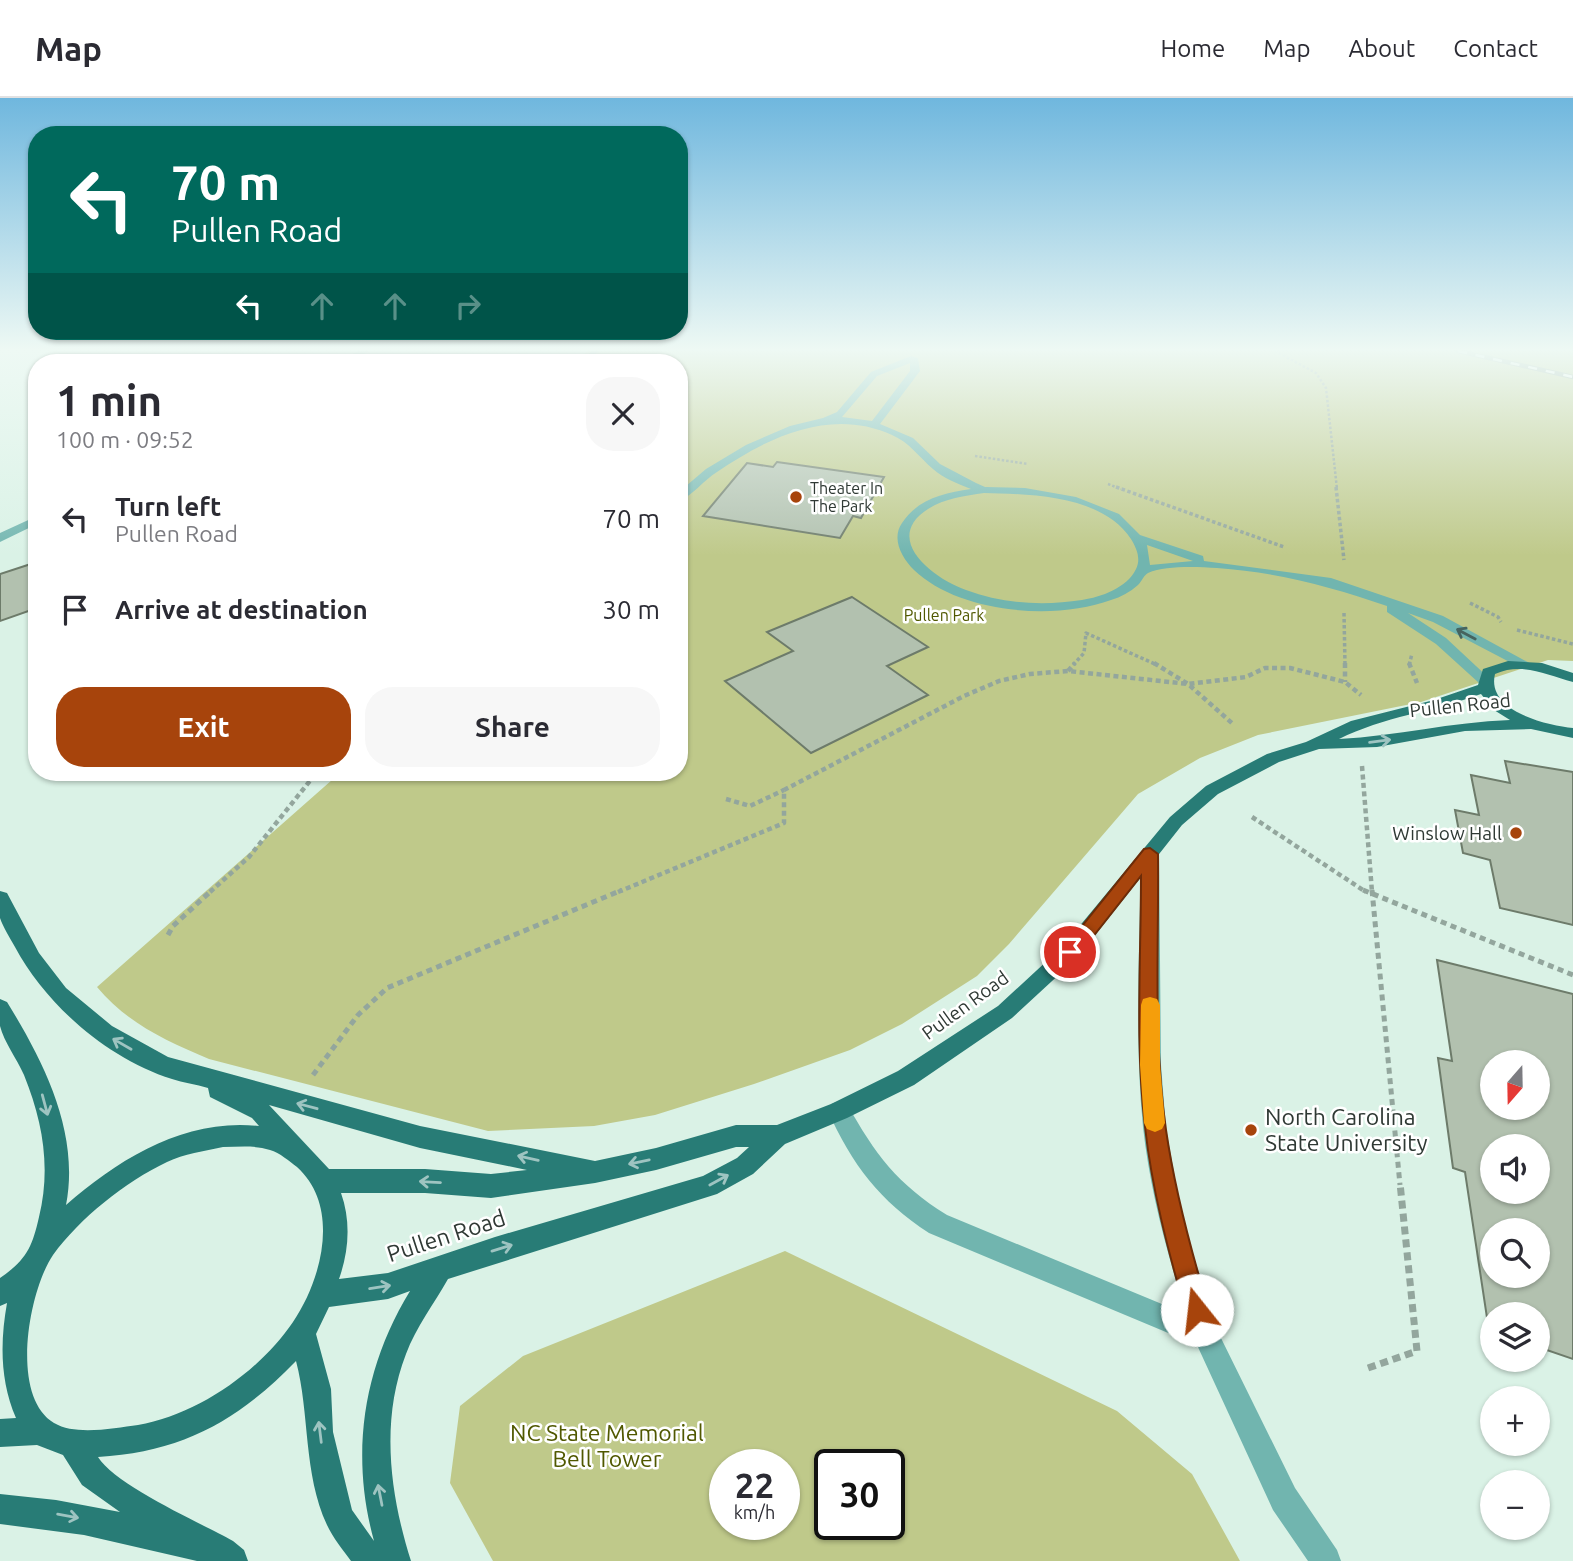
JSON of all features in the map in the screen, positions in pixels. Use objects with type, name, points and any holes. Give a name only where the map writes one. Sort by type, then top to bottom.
[{"type":"main road","name":"Pullen Road","points":[[320,1295],[388,1286],[495,1250],[708,1186],[745,1166],[777,1136],[839,1111],[906,1078],[1006,1012],[1070,952],[1176,821],[1212,790],[1273,758],[1311,746],[1357,724],[1439,704],[1484,684],[1488,673],[1497,667],[1526,665],[1549,669]]},
{"type":"main road","points":[[1549,669],[1573,667]]},
{"type":"main road","points":[[1549,669],[1573,678]]},
{"type":"main road","points":[[1484,684],[1500,707],[1530,724],[1571,734]]},
{"type":"main road","name":"Pullen Road","points":[[1311,746],[1377,742],[1465,726],[1530,724]]},
{"type":"main road","points":[[0,898],[45,977],[78,1013],[119,1044],[260,1111],[326,1181],[336,1218],[332,1265],[302,1332],[272,1364],[222,1407],[165,1435],[119,1442],[73,1444],[41,1430],[0,1433]]},
{"type":"main road","points":[[0,1008],[20,1041],[42,1094],[58,1156],[56,1188],[45,1246]]},
{"type":"main road","points":[[166,1066],[441,1142],[595,1172]]},
{"type":"main road","points":[[41,1430],[23,1407],[9,1363],[16,1311],[25,1276],[45,1246],[78,1211],[124,1174],[175,1147],[223,1136],[268,1138],[302,1155]]},
{"type":"main road","name":"Pullen Road","points":[[326,1181],[425,1181],[491,1186],[595,1172],[656,1159],[736,1136],[777,1136]]},
{"type":"main road","points":[[396,1561],[389,1541],[378,1483],[376,1441],[380,1396],[399,1339],[438,1271]]},
{"type":"main road","points":[[0,1293],[25,1276]]},
{"type":"main road","points":[[302,1332],[317,1389],[319,1432],[339,1518],[370,1561]]},
{"type":"main road","points":[[73,1444],[92,1475],[121,1496],[228,1556]]},
{"type":"main road","points":[[0,1510],[50,1513],[111,1524],[228,1556]]},
{"type":"street","points":[[688,490],[712,470],[748,448],[772,437],[828,419]]},
{"type":"street","points":[[873,425],[877,419]]},
{"type":"street","points":[[824,421],[873,425],[913,442],[937,466],[984,490]]},
{"type":"street","points":[[936,500],[937,466]]},
{"type":"street","points":[[984,490],[1045,493],[1101,510],[1122,523],[1138,538],[1145,555],[1142,571],[1132,583],[1117,593],[1070,606],[1020,606],[959,592],[930,577],[911,561],[903,544],[904,528],[915,513],[936,500],[984,490]]},
{"type":"street","points":[[0,538],[28,524]]},
{"type":"street","points":[[1138,538],[1216,564]]},
{"type":"street","points":[[1142,571],[1164,566],[1216,564],[1304,576],[1438,619],[1526,665]]},
{"type":"street","points":[[1372,596],[1441,641],[1484,684]]},
{"type":"street","points":[[1150,854],[1150,1065],[1155,1128],[1171,1223],[1206,1336],[1284,1499],[1326,1561]]},
{"type":"street","points":[[839,1111],[872,1171],[892,1194],[913,1210],[938,1224],[1206,1336]]},
{"type":"path","points":[[1329,419],[1345,567]]},
{"type":"path","points":[[964,454],[1033,465]]},
{"type":"path","points":[[1101,482],[1292,550]]},
{"type":"path","points":[[1460,599],[1498,617],[1505,628]]},
{"type":"path","points":[[1344,610],[1345,682]]},
{"type":"path","points":[[1068,671],[1084,653],[1086,633],[1129,650],[1188,684],[1233,724]]},
{"type":"path","points":[[1420,649],[1412,653],[1407,662],[1409,671],[1420,689]]},
{"type":"path","points":[[726,799],[750,806],[964,695],[999,681],[1030,674],[1068,671],[1188,684],[1246,677],[1265,668],[1290,668],[1345,682],[1362,696]]},
{"type":"path","points":[[1362,765],[1372,896],[1417,1351],[1368,1368]]},
{"type":"path","points":[[168,934],[173,926],[249,857],[310,781]]},
{"type":"path","points":[[313,1075],[358,1015],[387,988],[784,823],[784,790]]},
{"type":"path","points":[[1252,817],[1372,896],[1573,975]]},
{"type":"green space","name":"Pullen Park","points":[[688,419],[1573,419],[1573,661],[1548,660],[1421,702],[1258,735],[1200,758],[1138,794],[1009,944],[977,976],[902,1024],[850,1050],[655,1115],[594,1126],[488,1131],[209,1059],[134,1021],[97,987],[331,781],[688,781]]},
{"type":"green space","name":"NC State Memorial Bell Tower","points":[[785,1251],[1117,1411],[1192,1474],[1240,1561],[493,1561],[450,1483],[460,1406],[523,1356]]},
{"type":"building","name":"Theater In The Park","points":[[777,462],[884,477],[861,518],[853,516],[840,538],[703,516],[747,463],[773,467]]},
{"type":"building","points":[[28,565],[28,611],[0,621],[0,574]]},
{"type":"building","points":[[852,597],[928,647],[887,666],[928,695],[811,753],[725,681],[793,651],[767,632]]},
{"type":"building","name":"Winslow Hall","points":[[1505,761],[1573,772],[1573,925],[1500,908],[1490,860],[1463,853],[1455,810],[1479,815],[1471,775],[1510,783]]},
{"type":"building","points":[[1437,960],[1573,994],[1573,1359],[1550,1351],[1550,1302],[1485,1302],[1483,1288],[1550,1288],[1550,1218],[1480,1218],[1480,1271],[1465,1172],[1453,1168],[1438,1058],[1452,1061]]},
{"type":"slow traffic","points":[[1150,1005],[1150,1065],[1155,1123]]},
{"type":"place","name":"Theater In The Park","points":[[796,497]]},
{"type":"place","name":"Winslow Hall","points":[[1516,833]]},
{"type":"place","name":"North Carolina State University","points":[[1251,1130]]},
{"type":"route","points":[[1070,952],[1150,854],[1150,1065],[1155,1128],[1171,1223],[1197,1310]]}]
